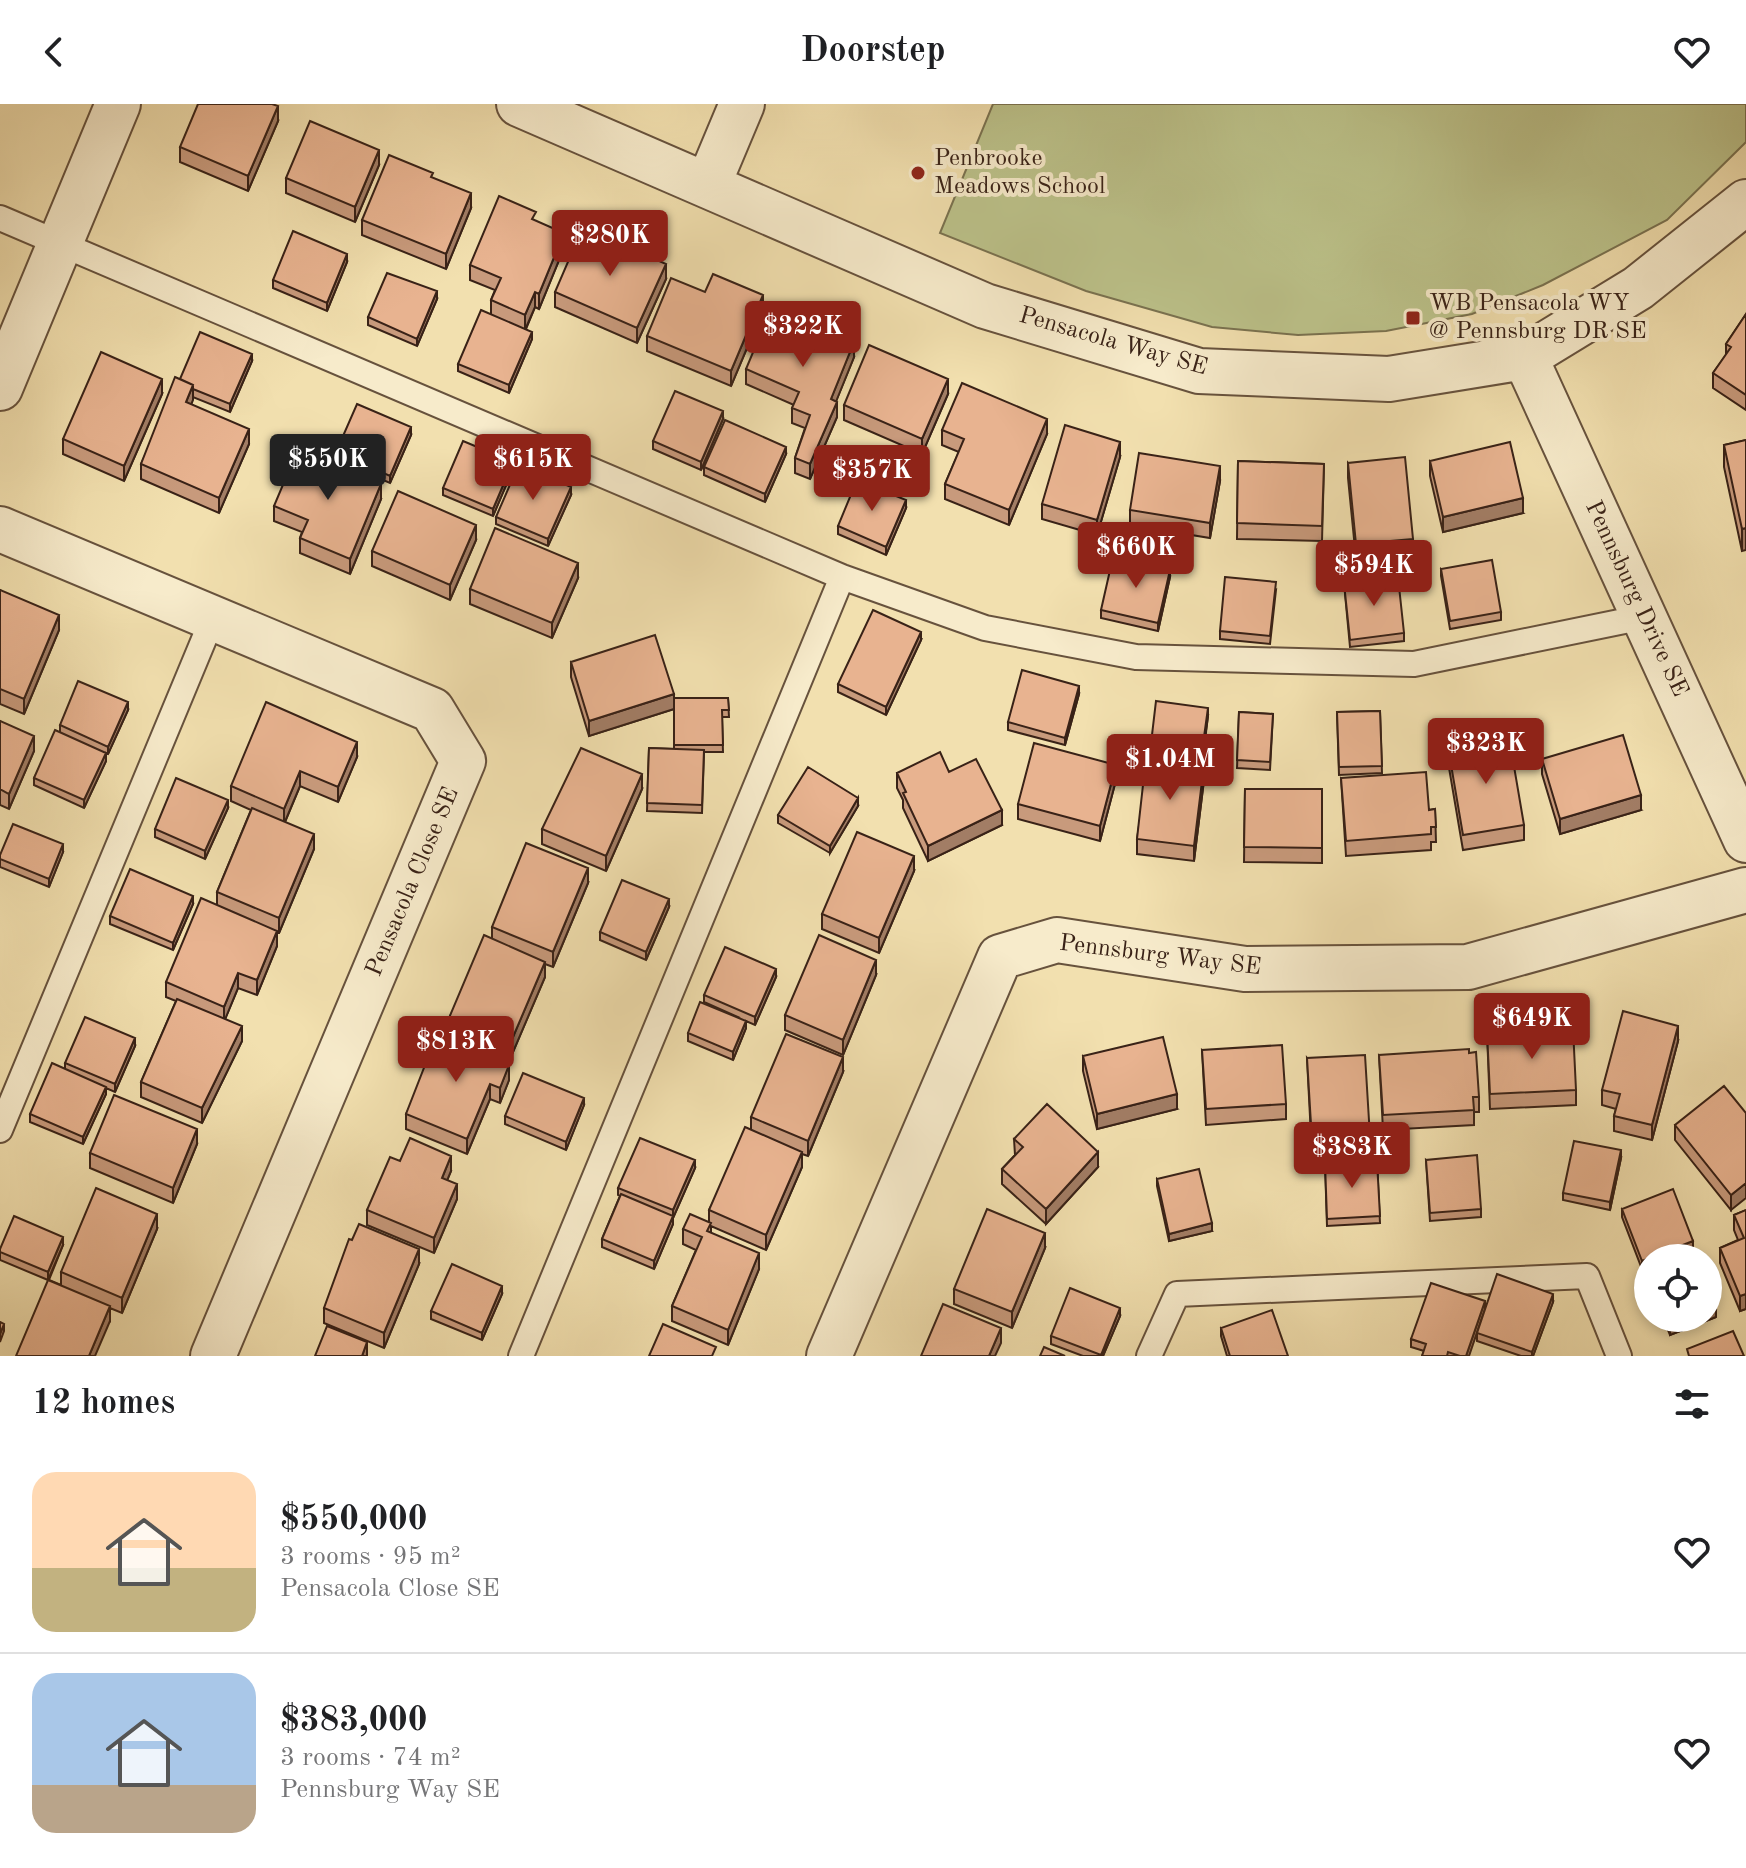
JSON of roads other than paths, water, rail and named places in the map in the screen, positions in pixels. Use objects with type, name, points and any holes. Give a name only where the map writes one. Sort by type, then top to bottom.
[{"type":"street","points":[[0,388],[58,242],[118,104]]},
{"type":"street","name":"Pensacola Way SE","points":[[519,104],[985,306],[1199,371],[1389,379],[1525,357],[1638,288],[1746,202]]},
{"type":"street","points":[[708,185],[742,104]]},
{"type":"street","name":"Pennsburg Drive SE","points":[[1525,357],[1746,840]]},
{"type":"street","name":"Pensacola Close SE","points":[[0,529],[432,710],[463,761],[213,1356]]},
{"type":"street","name":"Pennsburg Way SE","points":[[829,1356],[1000,957],[1057,940],[1245,969],[1468,967],[1746,890]]},
{"type":"lane","points":[[0,218],[842,577],[985,628],[1136,657],[1414,664],[1644,617]]},
{"type":"lane","points":[[521,1356],[842,577]]},
{"type":"lane","points":[[0,1130],[212,620]]},
{"type":"lane","points":[[1149,1356],[1177,1294],[1587,1276],[1619,1356]]},
{"type":"place","name":"Penbrooke Meadows School","points":[[918,173]]},
{"type":"place","name":"WB Pensacola WY @ Pennsburg DR SE","points":[[1413,318]]}]
